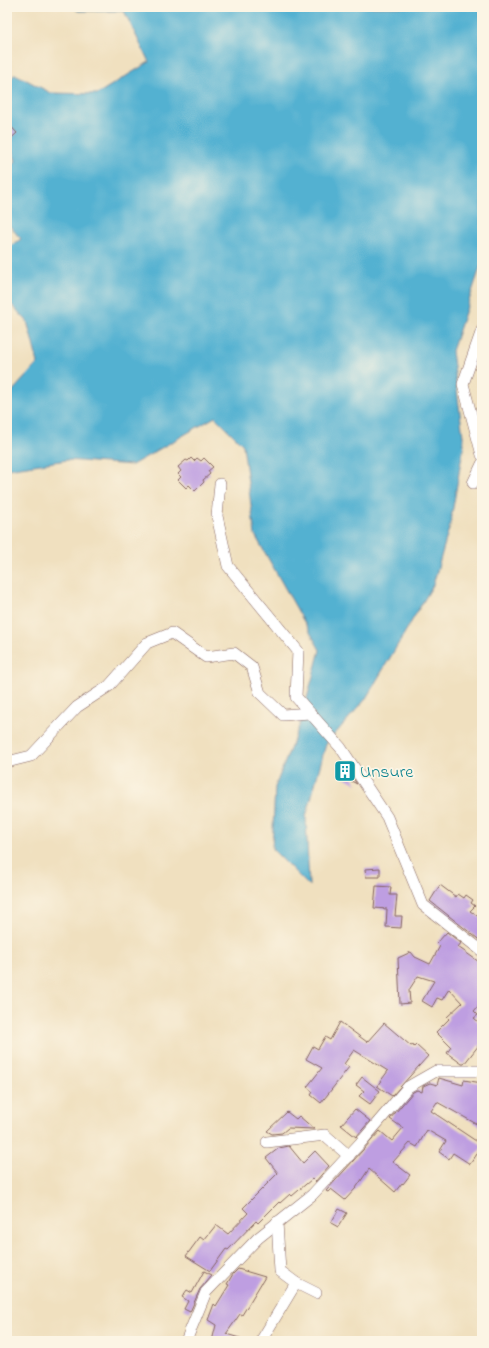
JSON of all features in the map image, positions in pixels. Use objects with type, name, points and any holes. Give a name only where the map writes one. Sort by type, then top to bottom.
[{"type":"street","points":[[482,330],[463,384],[482,455]]},
{"type":"street","points":[[473,483],[482,464]]},
{"type":"street","points":[[220,484],[218,516],[228,566],[298,651],[296,697],[341,748],[387,817],[423,905],[482,951]]},
{"type":"street","points":[[7,762],[31,756],[76,707],[109,686],[147,643],[172,633],[206,656],[234,653],[252,667],[260,693],[283,715],[310,714]]},
{"type":"street","points":[[186,1341],[206,1292],[258,1238],[312,1195],[349,1156],[408,1087],[436,1072],[482,1071]]},
{"type":"street","points":[[267,1142],[325,1135],[349,1156]]},
{"type":"street","points":[[277,1222],[280,1271],[296,1283],[316,1293]]},
{"type":"street","points":[[261,1341],[296,1283]]},
{"type":"water","points":[[73,7],[481,7],[482,262],[452,351],[464,444],[450,525],[433,585],[365,700],[326,744],[306,817],[309,886],[272,849],[275,787],[300,724],[320,650],[255,535],[243,445],[215,417],[132,465],[67,460],[7,469],[7,397],[38,363],[27,321],[7,300],[7,248],[21,239],[7,223],[7,167],[16,161],[7,138],[7,83],[15,74],[51,93],[97,94],[149,62],[124,11],[78,11]]},
{"type":"building","points":[[7,122],[17,133],[7,142]]},
{"type":"building","points":[[191,458],[194,461],[197,458],[201,461],[204,458],[213,467],[208,471],[210,474],[203,480],[204,482],[195,491],[189,485],[186,488],[178,480],[181,477],[178,474],[181,471],[178,467],[186,460],[188,461]]},
{"type":"building","name":"Unsure","points":[[345,767],[346,768],[357,784],[338,774]]},
{"type":"building","points":[[380,868],[380,877],[366,877],[365,869]]},
{"type":"building","points":[[440,885],[456,897],[458,894],[464,898],[466,895],[473,900],[471,903],[475,906],[470,911],[482,919],[482,942],[430,901]]},
{"type":"building","points":[[376,886],[391,887],[390,895],[397,895],[395,916],[402,916],[401,928],[386,927],[387,909],[374,908]]},
{"type":"building","points":[[447,932],[461,943],[458,947],[482,964],[482,1002],[474,1011],[478,1015],[474,1018],[482,1025],[482,1048],[479,1045],[464,1064],[447,1053],[451,1047],[436,1032],[449,1019],[447,1017],[462,1003],[449,989],[442,1000],[437,998],[432,1007],[422,1001],[434,981],[418,976],[409,990],[410,1003],[400,1004],[398,958],[411,952],[415,957],[430,964],[440,946],[437,943]]},
{"type":"building","points":[[340,1022],[367,1042],[384,1023],[411,1046],[413,1045],[414,1047],[416,1045],[428,1056],[392,1096],[377,1086],[388,1071],[354,1050],[344,1064],[349,1067],[321,1103],[311,1095],[313,1092],[307,1087],[322,1068],[306,1059],[313,1046],[318,1049],[325,1037],[330,1040]]},
{"type":"building","points":[[362,1077],[380,1091],[370,1104],[359,1096],[364,1091],[356,1085]]},
{"type":"building","points":[[439,1078],[463,1085],[464,1080],[482,1083],[482,1127],[437,1102],[431,1111],[482,1145],[470,1164],[453,1153],[449,1159],[439,1152],[446,1141],[427,1130],[417,1147],[410,1143],[393,1162],[410,1175],[395,1192],[369,1169],[356,1188],[345,1200],[331,1189],[328,1192],[326,1191],[380,1131],[392,1141],[403,1128],[390,1119],[413,1092],[417,1090],[422,1092],[423,1086],[430,1083],[437,1085]]},
{"type":"building","points":[[355,1109],[370,1121],[356,1137],[341,1125]]},
{"type":"building","points":[[287,1112],[296,1119],[299,1116],[314,1129],[288,1128],[282,1133],[272,1134],[267,1131]]},
{"type":"building","points":[[289,1146],[303,1163],[315,1151],[329,1166],[315,1182],[312,1179],[292,1196],[290,1194],[280,1203],[279,1202],[258,1223],[256,1221],[228,1250],[226,1249],[210,1271],[186,1256],[200,1237],[204,1240],[216,1225],[228,1234],[248,1213],[243,1208],[278,1173],[266,1158],[279,1148]]},
{"type":"building","points":[[339,1209],[347,1213],[338,1227],[331,1223]]},
{"type":"building","points":[[238,1269],[265,1277],[242,1315],[240,1314],[226,1334],[243,1339],[243,1341],[212,1341],[216,1325],[208,1320],[214,1304],[216,1306],[229,1285],[227,1284]]},
{"type":"building","points":[[204,1271],[212,1275],[200,1289],[190,1312],[184,1309],[188,1301],[182,1297],[187,1290],[192,1293]]},
{"type":"place","name":"Unsure","points":[[345,771]]}]
